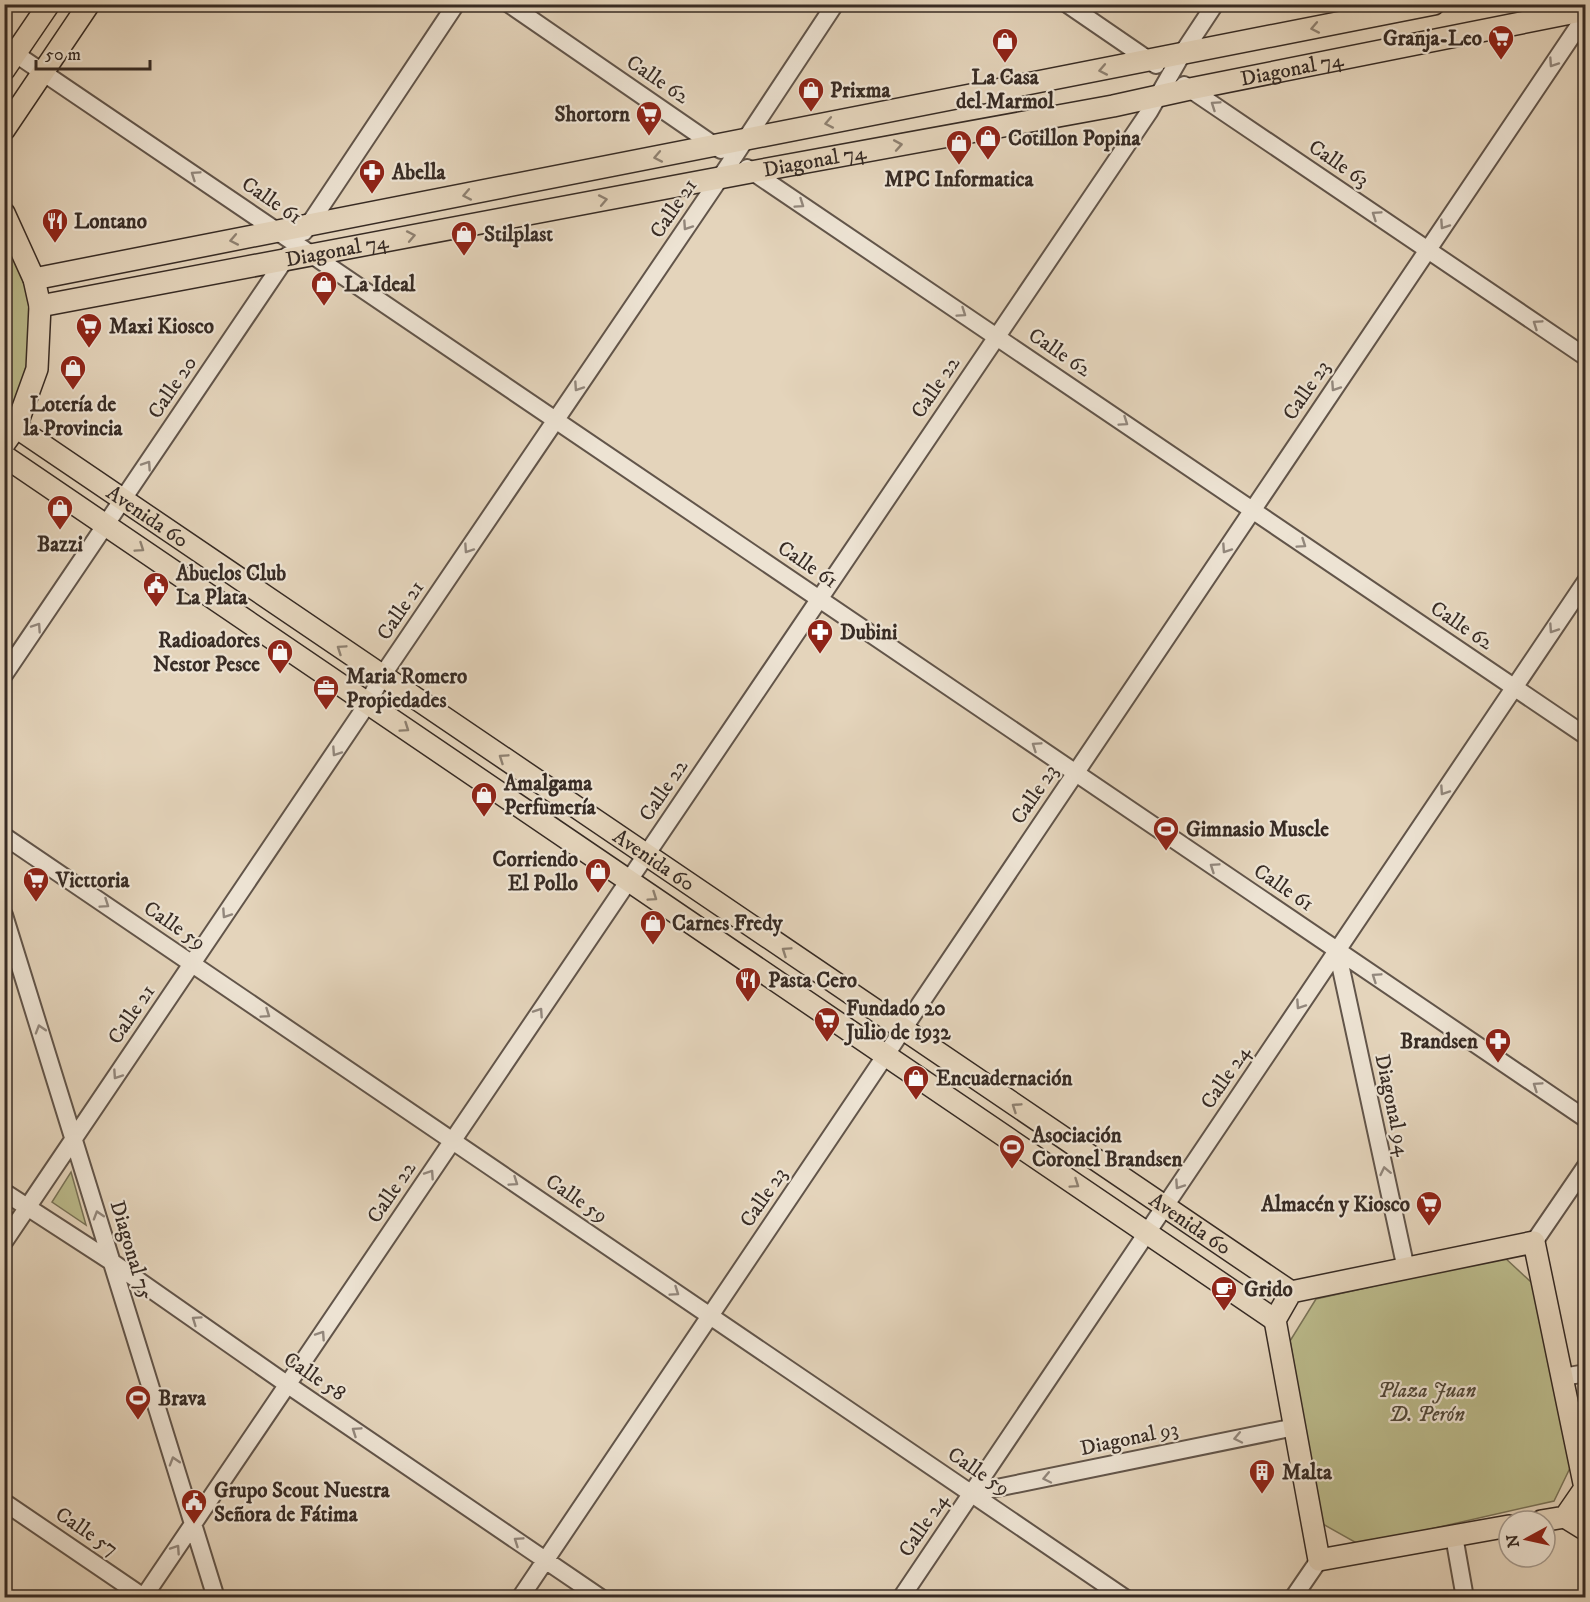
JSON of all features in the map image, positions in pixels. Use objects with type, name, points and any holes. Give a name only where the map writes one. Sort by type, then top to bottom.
[{"type":"main road","points":[[8,56],[49,4]]},
{"type":"main road","points":[[4,130],[89,4]]},
{"type":"main road","name":"Diagonal 74","points":[[40,306],[724,152],[744,140],[1434,4]]},
{"type":"main road","name":"Diagonal 74","points":[[34,279],[278,231],[300,246],[720,178],[1158,96],[1586,10]]},
{"type":"main road","points":[[4,213],[34,279],[40,306],[37,369],[10,436]]},
{"type":"main road","name":"Avenida 60","points":[[10,436],[123,500],[1291,1293]]},
{"type":"main road","name":"Avenida 60","points":[[4,456],[1275,1320]]},
{"type":"main road","points":[[1497,1528],[1319,1560],[1275,1320],[1291,1293],[1534,1242],[1585,1488],[1565,1517]]},
{"type":"main road","points":[[1557,1518],[1565,1517],[1586,1530]]},
{"type":"street","name":"Calle 20","points":[[4,675],[300,246],[456,4]]},
{"type":"street","name":"Calle 62","points":[[509,4],[752,172],[1586,736]]},
{"type":"street","points":[[744,140],[835,4]]},
{"type":"street","name":"Calle 63","points":[[1067,4],[1586,357]]},
{"type":"street","name":"Calle 22","points":[[144,1597],[997,336],[1158,96],[1215,4]]},
{"type":"street","name":"Calle 23","points":[[520,1598],[1586,15]]},
{"type":"street","name":"Calle 61","points":[[8,56],[44,72],[278,231]]},
{"type":"street","name":"Calle 21","points":[[4,1242],[368,704],[382,676],[720,178],[724,152]]},
{"type":"street","name":"Calle 61","points":[[300,246],[1586,1119]]},
{"type":"street","name":"Calle 24","points":[[902,1598],[1586,581]]},
{"type":"street","name":"Calle 59","points":[[4,836],[1125,1598]]},
{"type":"street","name":"Diagonal 75","points":[[4,915],[216,1598]]},
{"type":"street","name":"Diagonal 94","points":[[1337,950],[1406,1269]]},
{"type":"street","points":[[1534,1242],[1586,1166]]},
{"type":"street","name":"Calle 58","points":[[4,1192],[112,1262],[601,1598]]},
{"type":"street","points":[[1563,1377],[1586,1373]]},
{"type":"street","name":"Diagonal 93","points":[[972,1493],[1295,1426]]},
{"type":"street","name":"Calle 57","points":[[4,1502],[144,1597]]},
{"type":"street","points":[[1454,1536],[1465,1598]]},
{"type":"street","points":[[1293,1598],[1319,1560]]},
{"type":"green space","points":[[5,243],[26,279],[35,332],[11,425],[5,435]]},
{"type":"green space","points":[[71,1172],[86,1225],[52,1202]]},
{"type":"green space","name":"Plaza Juan D. Perón","points":[[1504,1257],[1532,1283],[1571,1466],[1554,1501],[1519,1509],[1497,1509],[1497,1514],[1360,1545],[1321,1523],[1290,1341],[1316,1299]]},
{"type":"place","name":"Granja-Leo","points":[[1501,61]]},
{"type":"place","name":"La Casa del Marmol","points":[[1005,64]]},
{"type":"place","name":"Prixma","points":[[811,113]]},
{"type":"place","name":"Shortorn","points":[[649,137]]},
{"type":"place","name":"Cotillon Popina","points":[[988,161]]},
{"type":"place","name":"MPC Informatica","points":[[959,166]]},
{"type":"place","name":"Abella","points":[[372,195]]},
{"type":"place","name":"Lontano","points":[[55,244]]},
{"type":"place","name":"Stilplast","points":[[464,257]]},
{"type":"place","name":"La Ideal","points":[[324,307]]},
{"type":"place","name":"Maxi Kiosco","points":[[89,349]]},
{"type":"place","name":"Lotería de la Provincia","points":[[73,391]]},
{"type":"place","name":"Bazzi","points":[[60,531]]},
{"type":"place","name":"Abuelos Club La Plata","points":[[156,608]]},
{"type":"place","name":"Dubini","points":[[820,655]]},
{"type":"place","name":"Radioadores Nestor Pesce","points":[[280,675]]},
{"type":"place","name":"Maria Romero Propiedades","points":[[326,711]]},
{"type":"place","name":"Amalgama Perfumería","points":[[484,818]]},
{"type":"place","name":"Gimnasio Muscle","points":[[1166,852]]},
{"type":"place","name":"Corriendo El Pollo","points":[[598,894]]},
{"type":"place","name":"Victtoria","points":[[36,903]]},
{"type":"place","name":"Carnes Fredy","points":[[653,946]]},
{"type":"place","name":"Pasta Cero","points":[[748,1003]]},
{"type":"place","name":"Fundado 20 Julio de 1932","points":[[827,1043]]},
{"type":"place","name":"Brandsen","points":[[1498,1064]]},
{"type":"place","name":"Encuadernación","points":[[916,1101]]},
{"type":"place","name":"Asociación Coronel Brandsen","points":[[1012,1170]]},
{"type":"place","name":"Almacén y Kiosco","points":[[1429,1227]]},
{"type":"place","name":"Grido","points":[[1224,1312]]},
{"type":"place","name":"Brava","points":[[138,1421]]},
{"type":"place","name":"Malta","points":[[1262,1495]]},
{"type":"place","name":"Grupo Scout Nuestra Señora de Fátima","points":[[194,1525]]}]
